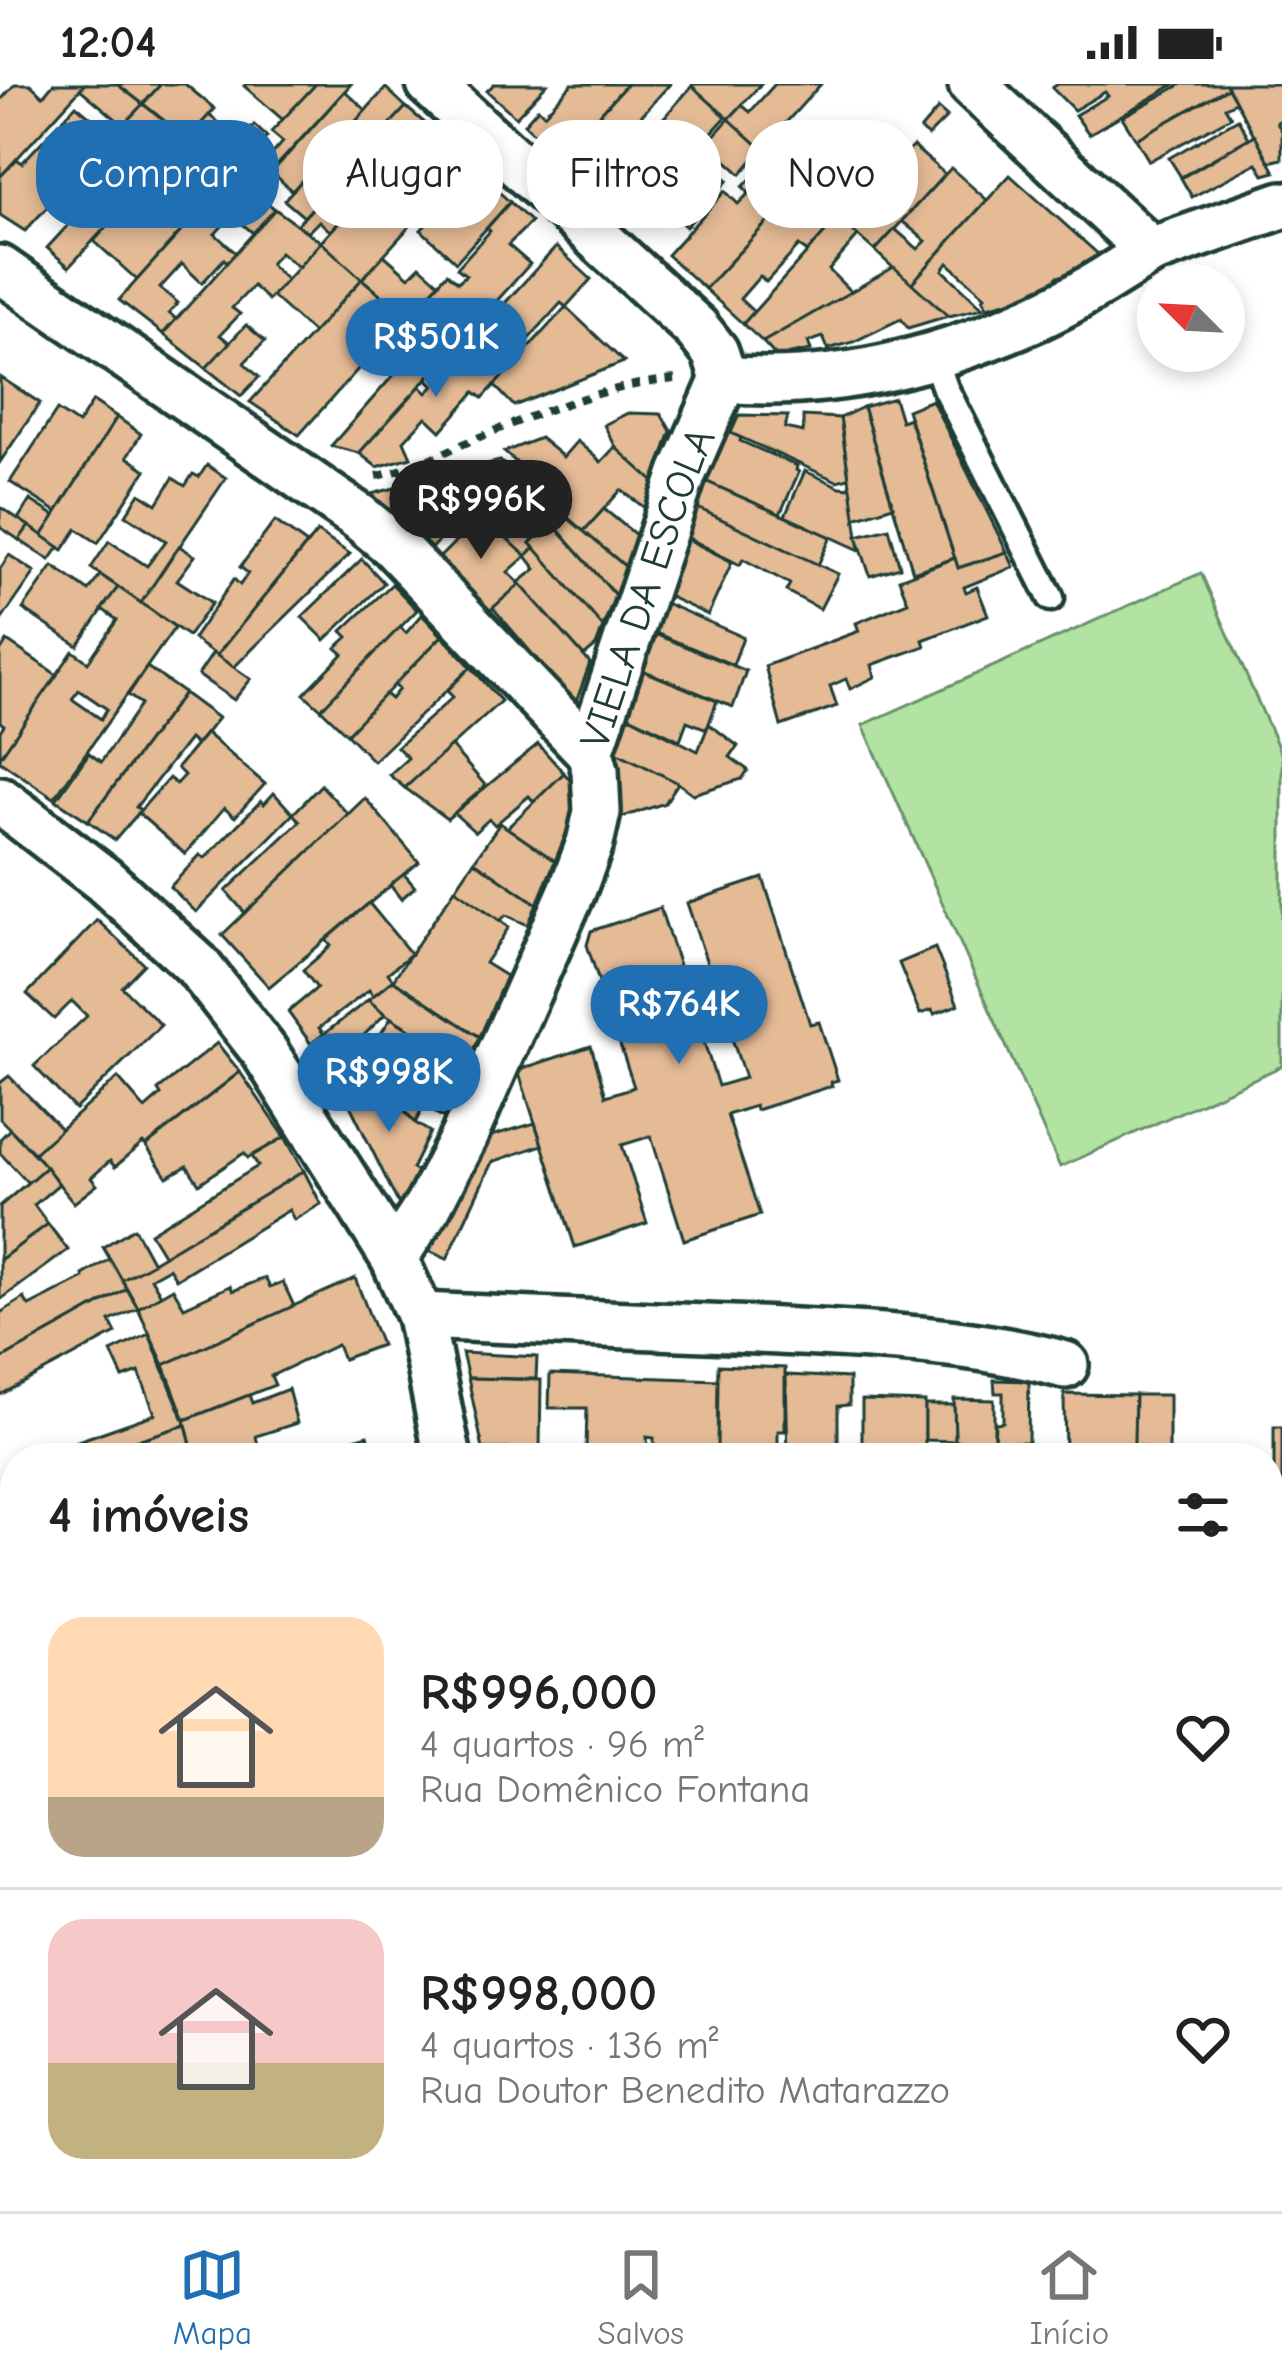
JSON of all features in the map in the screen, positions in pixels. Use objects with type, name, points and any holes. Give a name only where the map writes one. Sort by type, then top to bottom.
[{"type":"street","points":[[430,84],[696,328],[715,352],[724,380],[821,380],[934,357],[1039,316],[1151,251],[1282,205]]},
{"type":"street","points":[[972,84],[1151,251]]},
{"type":"street","points":[[0,269],[359,517],[393,545],[590,752]]},
{"type":"street","name":"VIELA DA ESCOLA","points":[[394,1258],[455,1156],[572,891],[597,812],[590,752],[683,473],[724,380]]},
{"type":"street","points":[[0,800],[104,880],[197,965],[264,1051],[394,1258],[420,1316],[445,1443]]},
{"type":"street","points":[[420,1316],[801,1332],[964,1345],[1065,1364]]},
{"type":"lane","points":[[934,357],[945,388],[1051,598]]},
{"type":"path","points":[[304,481],[391,473],[490,432],[629,386],[671,379],[724,380]]},
{"type":"green space","points":[[1201,573],[1282,756],[1282,1066],[1060,1167],[863,725]]},
{"type":"building","points":[[15,84],[30,84],[43,96],[53,84],[85,84],[52,120],[36,120],[36,138],[0,177],[0,101]]},
{"type":"building","points":[[85,84],[117,84],[143,104],[128,120],[117,120],[80,89]]},
{"type":"building","points":[[117,84],[161,84],[143,104]]},
{"type":"building","points":[[161,84],[185,84],[215,109],[205,120],[163,120],[143,104]]},
{"type":"building","points":[[246,84],[316,84],[283,120]]},
{"type":"building","points":[[316,84],[351,84],[318,120],[303,120],[303,137],[279,163],[283,142],[279,123]]},
{"type":"building","points":[[494,84],[547,84],[516,117],[487,91]]},
{"type":"building","points":[[572,84],[627,84],[594,120],[528,120],[538,108],[544,114]]},
{"type":"building","points":[[627,84],[670,84],[637,120],[594,120]]},
{"type":"building","points":[[693,84],[761,84],[729,119]]},
{"type":"building","points":[[775,84],[821,84],[788,120],[745,120],[745,134],[729,119],[742,105],[750,112]]},
{"type":"building","points":[[1058,84],[1175,84],[1089,134],[1075,115],[1108,96],[1105,92],[1074,110],[1052,88]]},
{"type":"building","points":[[1182,84],[1226,84],[1228,88],[1136,139],[1122,117]]},
{"type":"building","points":[[1226,84],[1282,84],[1282,120],[1277,122],[1282,131],[1282,159],[1269,162]]},
{"type":"building","points":[[692,86],[726,117],[721,122],[662,120]]},
{"type":"building","points":[[386,88],[406,107],[394,120],[357,120]]},
{"type":"building","points":[[1228,88],[1236,102],[1225,107],[1231,117],[1149,161],[1136,139]]},
{"type":"building","points":[[345,91],[366,110],[357,120],[319,120]]},
{"type":"building","points":[[143,104],[163,120],[128,120]]},
{"type":"building","points":[[76,105],[94,120],[62,120]]},
{"type":"building","points":[[406,107],[421,120],[394,120]]},
{"type":"building","points":[[938,109],[947,117],[928,136],[920,130]]},
{"type":"building","points":[[729,119],[745,134],[741,174],[721,156],[721,128]]},
{"type":"building","points":[[1238,119],[1249,138],[1181,177],[1169,158]]},
{"type":"building","points":[[1255,135],[1275,172],[1264,175],[1257,163],[1192,197],[1181,178]]},
{"type":"building","points":[[303,138],[303,179],[292,191],[279,179],[279,164]]},
{"type":"building","points":[[36,148],[36,219],[25,231],[0,215],[0,177],[17,159],[22,163]]},
{"type":"building","points":[[918,150],[945,174],[918,204]]},
{"type":"building","points":[[951,168],[987,200],[911,284],[875,251],[895,229],[918,249],[926,241],[910,228],[918,228],[918,204]]},
{"type":"building","points":[[1010,175],[1100,256],[1065,282],[1058,276],[1043,292],[987,307],[985,296],[948,263],[943,270],[983,308],[949,316],[911,284]]},
{"type":"building","points":[[303,179],[303,216],[284,200]]},
{"type":"building","points":[[725,191],[738,204],[745,197],[745,228],[762,228],[705,289],[667,255],[691,228],[721,228]]},
{"type":"building","points":[[510,202],[527,218],[527,226],[508,245],[530,264],[448,355],[407,317],[422,301],[437,314],[447,303],[432,290],[447,273],[458,282],[466,275],[457,268],[490,231],[487,228],[503,228],[503,210]]},
{"type":"building","points":[[279,212],[321,242],[298,267],[280,252],[270,264],[287,280],[268,300],[253,286],[232,308],[240,314],[220,335],[230,343],[206,368],[163,334],[258,228],[279,228]]},
{"type":"building","points":[[65,228],[105,228],[69,267],[47,248]]},
{"type":"building","points":[[106,228],[184,228],[137,280],[94,241]]},
{"type":"building","points":[[184,228],[220,228],[215,234],[236,253],[202,283],[182,264],[160,288],[178,303],[169,313],[176,319],[163,334],[119,300]]},
{"type":"building","points":[[334,228],[408,228],[362,279],[321,242]]},
{"type":"building","points":[[423,228],[487,228],[456,262]]},
{"type":"building","points":[[762,228],[829,228],[808,252],[799,246],[766,282],[760,276],[740,299],[754,312],[743,324],[705,289]]},
{"type":"building","points":[[829,228],[849,228],[858,236],[829,270],[851,292],[763,342],[743,324]]},
{"type":"building","points":[[849,228],[896,228],[875,251]]},
{"type":"building","points":[[321,242],[362,279],[313,333],[272,296]]},
{"type":"building","points":[[556,247],[591,279],[566,307],[561,303],[506,364],[475,336]]},
{"type":"building","points":[[384,255],[409,277],[420,266],[439,283],[407,317],[362,279]]},
{"type":"building","points":[[894,267],[948,316],[908,328],[901,319],[828,349],[823,337],[808,342],[811,350],[790,354],[793,361],[783,364],[763,342]]},
{"type":"building","points":[[362,279],[390,303],[378,315],[394,329],[299,435],[250,402]]},
{"type":"building","points":[[566,307],[624,362],[514,406],[494,385]]},
{"type":"building","points":[[406,316],[420,330],[390,362],[376,349]]},
{"type":"building","points":[[246,325],[265,341],[244,363],[259,377],[241,396],[206,368]]},
{"type":"building","points":[[469,330],[491,350],[482,358],[503,376],[483,398],[475,392],[441,431],[426,417],[404,441],[411,457],[377,467],[359,453],[420,386],[427,393],[434,386],[427,378]]},
{"type":"building","points":[[428,336],[448,355],[359,453],[331,446]]},
{"type":"building","points":[[0,377],[40,403],[0,462]]},
{"type":"building","points":[[894,398],[901,421],[909,418],[955,558],[913,572],[863,407]]},
{"type":"building","points":[[932,400],[1007,552],[958,568],[907,410]]},
{"type":"building","points":[[93,401],[117,417],[57,512],[10,482],[57,410],[78,424]]},
{"type":"building","points":[[863,407],[893,506],[855,518],[840,418]]},
{"type":"building","points":[[628,413],[661,414],[671,431],[654,482],[618,451],[604,425]]},
{"type":"building","points":[[739,415],[788,416],[785,428],[803,432],[803,416],[840,418],[849,478],[837,481],[731,433]]},
{"type":"building","points":[[117,417],[141,434],[127,457],[146,470],[98,543],[77,529],[63,550],[42,536]]},
{"type":"building","points":[[715,426],[797,466],[799,472],[780,514],[696,477]]},
{"type":"building","points":[[540,438],[563,457],[577,441],[601,462],[615,447],[654,482],[645,508],[621,490],[583,532],[504,452]]},
{"type":"building","points":[[500,461],[562,513],[554,521],[545,514],[535,524],[473,468]]},
{"type":"building","points":[[207,465],[226,478],[141,603],[91,568],[109,541],[147,566],[166,541],[126,515],[140,493],[157,504],[173,478],[185,486]]},
{"type":"building","points":[[473,468],[543,531],[530,543],[535,548],[526,556],[437,477]]},
{"type":"building","points":[[805,471],[851,488],[860,550],[785,516]]},
{"type":"building","points":[[437,477],[473,507],[422,557],[356,498]]},
{"type":"building","points":[[696,477],[831,537],[818,565],[687,503]]},
{"type":"building","points":[[30,500],[55,516],[42,536],[18,519]]},
{"type":"building","points":[[687,503],[838,574],[820,609],[786,591],[790,584],[683,535]]},
{"type":"building","points":[[0,507],[29,526],[19,540],[0,527]]},
{"type":"building","points":[[473,507],[526,556],[508,572],[520,584],[484,616],[434,563],[460,537],[452,528]]},
{"type":"building","points":[[604,509],[636,535],[626,567],[583,532]]},
{"type":"building","points":[[562,513],[626,567],[615,595],[552,523]]},
{"type":"building","points":[[275,521],[307,544],[216,656],[193,639],[234,579],[240,585],[248,573],[240,567]]},
{"type":"building","points":[[552,523],[615,595],[603,627],[530,543]]},
{"type":"building","points":[[29,526],[59,547],[50,560],[19,540]]},
{"type":"building","points":[[889,528],[900,567],[870,576],[857,536]]},
{"type":"building","points":[[317,532],[350,554],[234,667],[216,656]]},
{"type":"building","points":[[677,534],[732,562],[708,615],[657,591]]},
{"type":"building","points":[[179,546],[195,556],[177,580],[212,603],[188,636],[141,603]]},
{"type":"building","points":[[535,548],[603,627],[596,646],[584,656],[518,583],[536,569],[526,556]]},
{"type":"building","points":[[1007,552],[1014,567],[964,587],[966,592],[977,587],[988,615],[872,665],[875,677],[850,689],[846,679],[830,686],[837,706],[781,726],[765,666],[859,631],[856,623],[908,602],[899,579],[955,558],[958,568]]},
{"type":"building","points":[[9,555],[35,572],[0,622],[0,569]]},
{"type":"building","points":[[362,559],[384,583],[325,640],[302,617]]},
{"type":"building","points":[[53,566],[89,591],[100,575],[118,587],[78,646],[23,609]]},
{"type":"building","points":[[392,584],[417,610],[321,709],[304,694],[343,654],[336,648],[348,637],[342,631]]},
{"type":"building","points":[[520,584],[590,663],[573,711],[525,674],[540,663],[493,608]]},
{"type":"building","points":[[118,587],[175,627],[54,798],[0,757],[73,651],[88,662],[117,620],[102,609]],"holes":[[[79,690],[107,709],[101,719],[72,699]]]},
{"type":"building","points":[[663,602],[743,637],[733,665],[653,632]]},
{"type":"building","points":[[422,615],[442,636],[347,734],[321,709],[400,627],[406,633]]},
{"type":"building","points":[[645,630],[746,671],[733,707],[632,666]]},
{"type":"building","points":[[442,636],[471,667],[373,761],[347,734],[385,694],[391,699],[399,689],[394,685]]},
{"type":"building","points":[[7,641],[57,675],[0,757],[4,725],[0,722],[0,652]]},
{"type":"building","points":[[213,653],[251,679],[234,700],[198,675]]},
{"type":"building","points":[[632,666],[717,701],[707,729],[687,721],[680,740],[617,710]]},
{"type":"building","points":[[147,667],[184,693],[88,821],[56,800],[89,753],[101,762],[141,704],[128,695]]},
{"type":"building","points":[[471,667],[501,701],[405,788],[389,775],[408,758],[397,747],[453,697],[447,691]]},
{"type":"building","points":[[184,693],[218,718],[196,745],[189,739],[115,840],[88,821]]},
{"type":"building","points":[[623,713],[698,751],[709,724],[738,746],[730,757],[748,770],[742,779],[693,794],[612,750]]},
{"type":"building","points":[[206,733],[265,784],[235,817],[224,808],[185,854],[138,813],[169,778],[176,784],[184,775],[177,768]]},
{"type":"building","points":[[538,744],[564,773],[534,802],[529,796],[495,825],[489,819],[475,832],[454,813]]},
{"type":"building","points":[[451,746],[486,786],[447,819],[405,788]]},
{"type":"building","points":[[612,750],[678,783],[665,803],[611,821]]},
{"type":"building","points":[[564,773],[582,794],[555,861],[507,828]]},
{"type":"building","points":[[321,785],[348,814],[245,913],[226,891],[300,821],[293,814]]},
{"type":"building","points":[[274,793],[293,814],[196,912],[170,887],[200,855],[205,858]]},
{"type":"building","points":[[365,798],[419,862],[269,987],[222,935]]},
{"type":"building","points":[[500,823],[555,861],[537,904],[474,861]]},
{"type":"building","points":[[474,861],[537,904],[528,925],[506,915],[500,921],[455,889]]},
{"type":"building","points":[[404,874],[415,887],[401,899],[390,885]]},
{"type":"building","points":[[763,878],[810,1024],[819,1022],[838,1080],[756,1110],[755,1106],[727,1115],[760,1215],[684,1240],[651,1136],[622,1145],[647,1223],[575,1247],[518,1070],[591,1046],[606,1096],[634,1087],[587,945],[591,931],[660,908],[686,987],[712,978],[687,903]],"holes":[[[721,1005],[745,1078],[718,1086],[695,1014]]]},
{"type":"building","points":[[455,889],[509,927],[485,963],[506,976],[480,1037],[393,980]]},
{"type":"building","points":[[369,903],[411,954],[388,973],[393,980],[373,996],[369,990],[319,1028],[324,1034],[311,1044],[288,1012],[317,988],[303,970],[331,946],[326,940]]},
{"type":"building","points":[[97,920],[144,964],[122,987],[161,1025],[75,1109],[34,1066],[87,1016],[72,1001],[54,1019],[27,994]]},
{"type":"building","points":[[935,948],[958,1005],[920,1014],[899,963]]},
{"type":"building","points":[[393,980],[480,1037],[468,1065],[368,1000]]},
{"type":"building","points":[[368,1000],[385,1014],[330,1069],[311,1044]]},
{"type":"building","points":[[391,1018],[410,1030],[377,1072],[362,1062]]},
{"type":"building","points":[[410,1030],[468,1065],[444,1118],[424,1106],[415,1123],[376,1075]]},
{"type":"building","points":[[217,1043],[240,1072],[146,1146],[143,1143],[115,1167],[110,1161],[91,1178],[97,1185],[74,1203],[34,1153],[118,1078],[145,1109],[161,1095],[158,1090]]},
{"type":"building","points":[[240,1072],[285,1137],[248,1158],[244,1153],[199,1184],[187,1166],[167,1177],[146,1146]]},
{"type":"building","points":[[376,1075],[414,1122],[430,1132],[412,1169],[419,1173],[402,1211],[344,1093]]},
{"type":"building","points":[[9,1076],[61,1129],[34,1153],[0,1119],[0,1083]]},
{"type":"building","points":[[535,1123],[542,1145],[492,1162],[447,1259],[425,1249],[474,1141]]},
{"type":"building","points":[[10,1129],[46,1167],[28,1183],[0,1153],[0,1139]]},
{"type":"building","points":[[285,1137],[304,1171],[164,1256],[150,1233],[258,1166],[252,1156]]},
{"type":"building","points":[[46,1167],[59,1184],[34,1205],[48,1224],[0,1260],[0,1206]]},
{"type":"building","points":[[304,1171],[321,1204],[294,1220],[289,1210],[176,1279],[169,1268],[151,1278],[161,1295],[138,1308],[122,1280]]},
{"type":"building","points":[[48,1224],[68,1250],[0,1300],[0,1260]]},
{"type":"building","points":[[134,1228],[153,1263],[122,1280],[103,1247]]},
{"type":"building","points":[[110,1259],[127,1289],[0,1360],[0,1313],[24,1298],[29,1306]]},
{"type":"building","points":[[265,1278],[270,1287],[283,1282],[294,1306],[164,1365],[138,1308],[173,1288],[184,1307],[230,1286],[233,1291]]},
{"type":"building","points":[[355,1278],[381,1345],[343,1359],[337,1345],[271,1376],[275,1385],[185,1420],[164,1365]]},
{"type":"building","points":[[127,1289],[138,1308],[110,1321],[116,1333],[0,1395],[0,1360]]},
{"type":"building","points":[[149,1334],[186,1425],[129,1443],[75,1443],[155,1414],[139,1372],[123,1378],[111,1352]]},
{"type":"building","points":[[462,1353],[537,1357],[536,1379],[468,1378]]},
{"type":"building","points":[[718,1365],[785,1368],[785,1431],[778,1431],[778,1443],[716,1443]]},
{"type":"building","points":[[550,1374],[718,1380],[717,1443],[654,1443],[654,1438],[647,1437],[648,1443],[586,1443],[587,1408],[549,1408]]},
{"type":"building","points":[[786,1375],[849,1378],[849,1405],[838,1406],[838,1443],[788,1443]]},
{"type":"building","points":[[468,1378],[541,1380],[540,1443],[482,1443]]},
{"type":"building","points":[[994,1380],[1029,1381],[1028,1442],[994,1442],[995,1423],[1003,1422],[1003,1393],[995,1393]]},
{"type":"building","points":[[288,1389],[297,1423],[256,1436],[258,1443],[190,1443],[185,1420],[249,1395],[252,1403]]},
{"type":"building","points":[[1064,1394],[1135,1395],[1134,1443],[1065,1443]]},
{"type":"building","points":[[1135,1395],[1169,1395],[1169,1443],[1134,1443]]},
{"type":"building","points":[[954,1399],[994,1400],[994,1442],[955,1441]]},
{"type":"building","points":[[862,1400],[925,1402],[925,1443],[862,1443]]},
{"type":"building","points":[[925,1405],[954,1405],[955,1441],[925,1440]]},
{"type":"building","points":[[186,1425],[190,1443],[128,1443]]},
{"type":"building","points":[[1274,1427],[1282,1427],[1282,1443],[1274,1443]]},
{"type":"building","points":[[368,1435],[370,1443],[339,1443]]}]
